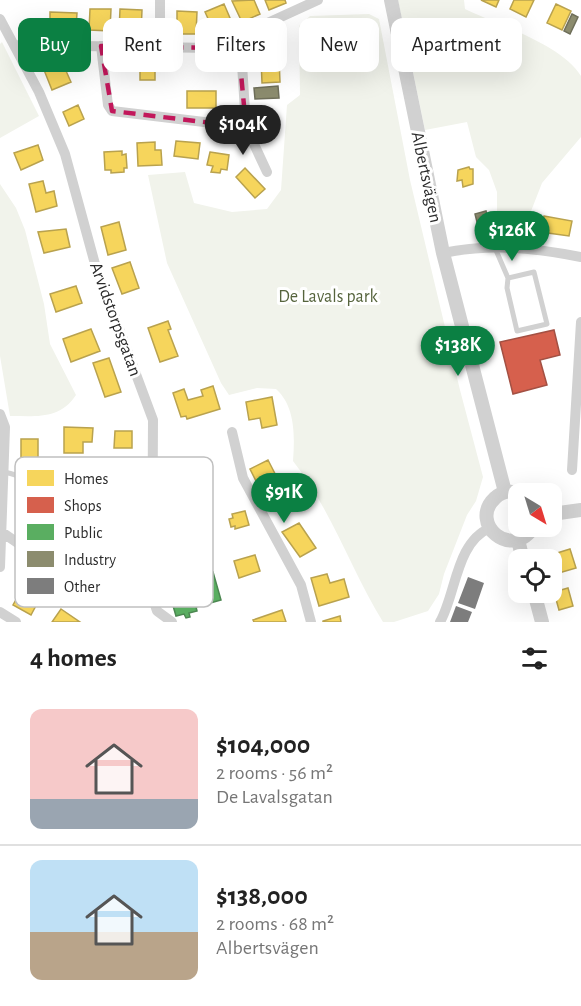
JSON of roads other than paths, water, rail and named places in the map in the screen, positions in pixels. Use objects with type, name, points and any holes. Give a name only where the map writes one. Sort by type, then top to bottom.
[{"type":"street","points":[[160,0],[160,18]]},
{"type":"street","points":[[280,18],[318,0]]},
{"type":"street","name":"Albertsvägen","points":[[391,0],[399,48],[443,253],[505,492]]},
{"type":"street","name":"Arvidstorpsgatan","points":[[0,19],[3,34],[15,45],[65,154],[95,264],[153,420],[153,457]]},
{"type":"street","points":[[15,45],[101,46],[108,105],[112,111],[246,127]]},
{"type":"street","points":[[243,72],[246,127],[267,172]]},
{"type":"street","points":[[443,253],[494,247],[539,248],[581,257]]},
{"type":"street","points":[[572,470],[581,322]]},
{"type":"street","points":[[0,414],[5,427],[0,567]]},
{"type":"street","points":[[232,432],[243,478],[301,585],[311,622]]},
{"type":"street","points":[[508,492],[497,496],[489,506],[487,520],[490,528],[500,538],[518,540],[524,537]]},
{"type":"street","points":[[562,513],[581,510]]},
{"type":"street","points":[[440,622],[466,552],[476,538],[490,528]]},
{"type":"street","points":[[1,531],[15,541]]},
{"type":"street","points":[[518,540],[521,549]]},
{"type":"street","points":[[537,603],[542,622]]},
{"type":"street","name":"Arvidstorpsgatan","points":[[156,607],[168,620]]},
{"type":"street","points":[[0,612],[16,622]]},
{"type":"lane","points":[[494,247],[508,278],[507,288],[516,331],[547,324],[534,272],[508,278]]},
{"type":"lane","points":[[4,472],[15,475]]},
{"type":"park label","name":"De Lavals park","points":[[328,296]]}]
